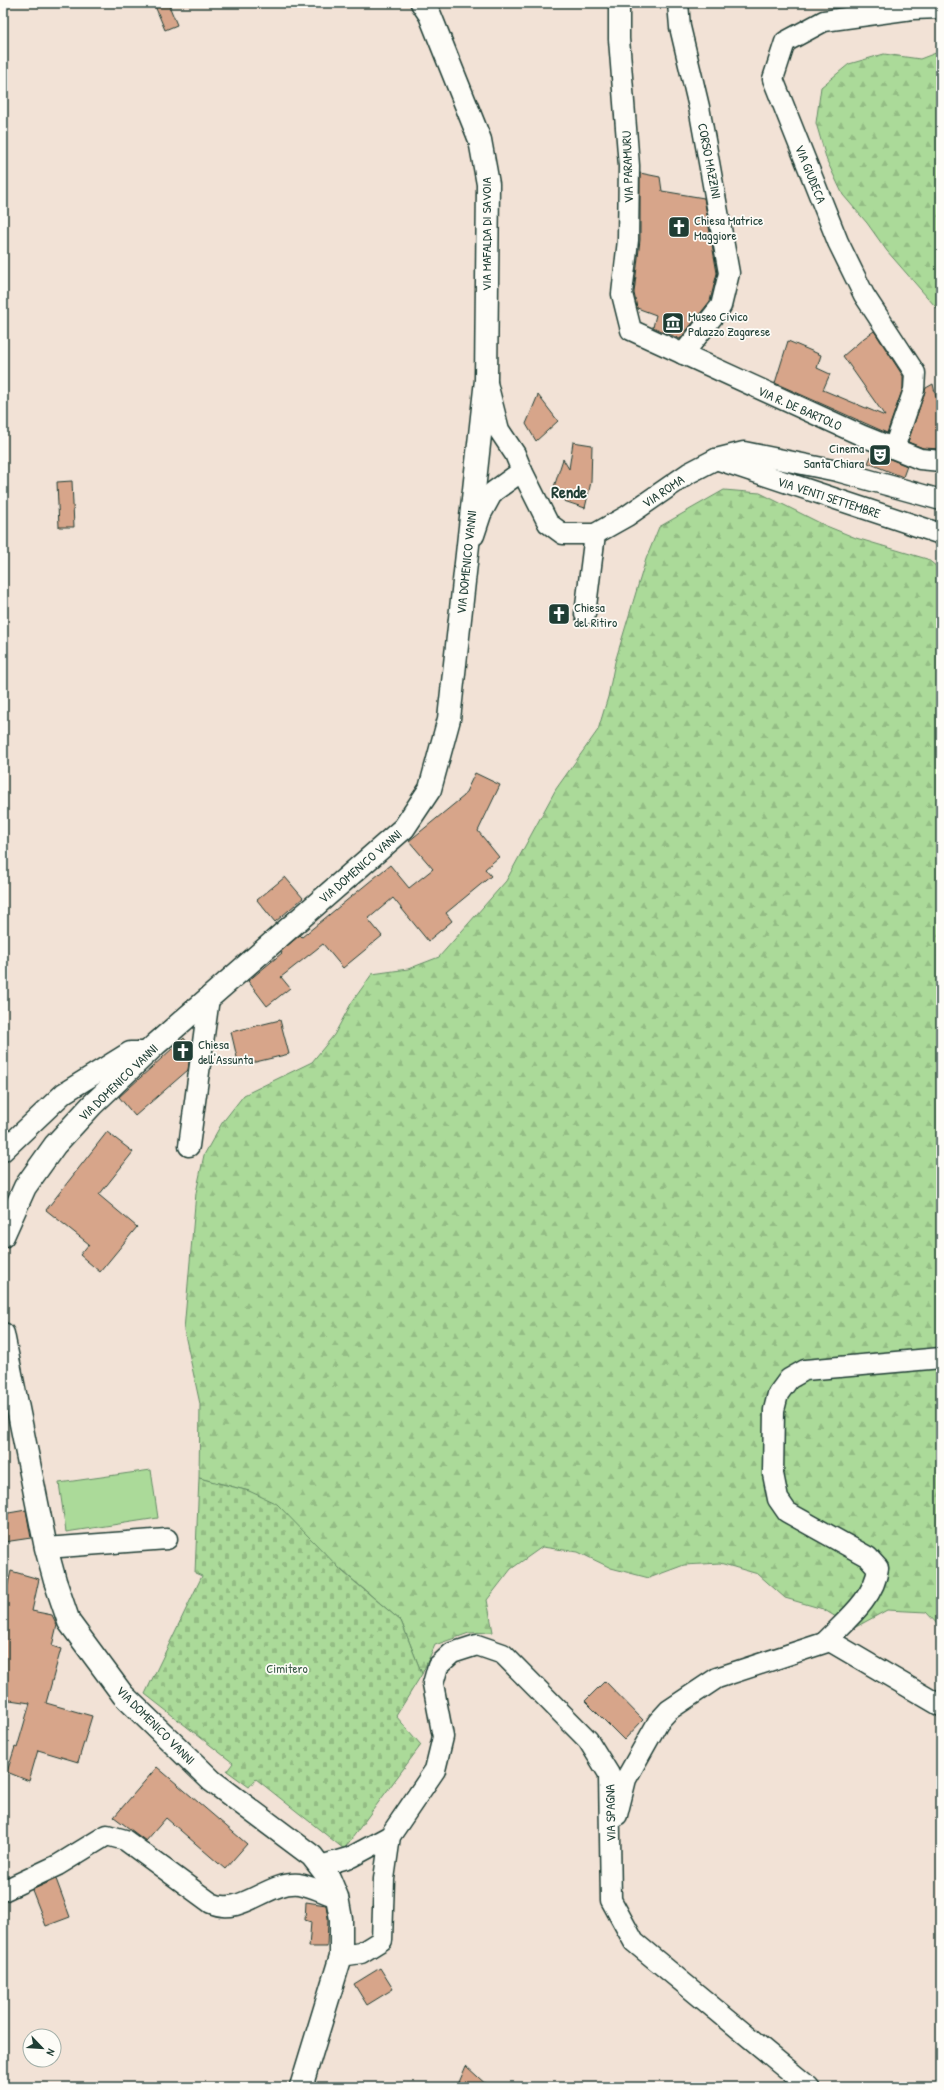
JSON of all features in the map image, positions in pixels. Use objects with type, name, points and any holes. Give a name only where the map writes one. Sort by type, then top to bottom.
[{"type":"main road","name":"VIA MAFALDA DI SAVOIA","points":[[422,3],[430,15],[480,140],[488,184],[486,380]]},
{"type":"main road","name":"VIA DOMENICO VANNI","points":[[3,1236],[25,1187],[55,1145],[92,1105],[148,1052],[404,828],[430,789],[449,719],[486,380]]},
{"type":"main road","name":"VIA DOMENICO VANNI","points":[[3,1334],[46,1548],[55,1581],[69,1622],[123,1695],[212,1781],[312,1856],[328,1878],[337,1897],[341,1919],[341,1956],[301,2087]]},
{"type":"street","name":"VIA PARAMURU","points":[[619,3],[619,39],[629,166],[628,240],[622,294],[631,330]]},
{"type":"street","name":"CORSO MAZZINI","points":[[678,3],[680,27],[699,106],[729,273],[721,306],[683,354]]},
{"type":"street","name":"VIA GIUDECA","points":[[894,448],[914,390],[915,373],[864,295],[838,242],[773,80],[785,42],[824,21],[912,9],[941,8]]},
{"type":"street","name":"VIA R. DE BARTOLO","points":[[631,330],[802,410],[920,459],[941,461]]},
{"type":"street","name":"VIA ROMA","points":[[486,380],[499,430],[515,454],[548,523],[563,534],[595,534],[627,516],[689,473],[716,459],[744,452],[837,471],[941,500]]},
{"type":"street","name":"VIA VENTI SETTEMBRE","points":[[716,459],[941,534]]},
{"type":"street","points":[[467,554],[481,514],[493,492],[522,471]]},
{"type":"street","points":[[585,614],[595,534]]},
{"type":"street","points":[[189,1146],[209,998]]},
{"type":"street","points":[[3,1151],[64,1093],[130,1052],[148,1052]]},
{"type":"street","points":[[825,1642],[863,1602],[877,1580],[878,1568],[868,1557],[787,1512],[778,1499],[773,1474],[774,1410],[778,1394],[789,1379],[805,1370],[941,1358]]},
{"type":"street","points":[[46,1548],[167,1539]]},
{"type":"street","points":[[610,1840],[626,1779],[658,1722],[669,1710],[717,1678],[830,1641],[941,1706]]},
{"type":"street","name":"VIA SPAGNA","points":[[341,1956],[361,1953],[382,1940],[384,1879],[390,1836],[435,1770],[443,1737],[433,1684],[438,1666],[452,1653],[477,1645],[503,1654],[588,1740],[609,1774],[611,1900],[634,1942],[809,2087]]},
{"type":"street","points":[[3,1891],[58,1865],[107,1835],[125,1840],[211,1904],[219,1907],[231,1907],[281,1886],[299,1884],[337,1897]]},
{"type":"street","name":"VIA SPAGNA","points":[[320,1866],[351,1857],[390,1836]]},
{"type":"green space","points":[[941,51],[941,313],[887,251],[867,223],[843,195],[827,161],[816,123],[821,87],[849,64],[884,54],[920,59]]},
{"type":"green space","points":[[724,490],[760,493],[824,525],[856,538],[927,559],[941,570],[941,1628],[926,1612],[887,1610],[854,1628],[823,1609],[785,1598],[758,1574],[720,1563],[684,1565],[649,1578],[611,1568],[578,1552],[542,1547],[511,1569],[487,1600],[493,1632],[469,1633],[435,1645],[422,1674],[401,1621],[249,1491],[199,1478],[200,1404],[184,1330],[196,1193],[204,1155],[222,1123],[244,1095],[312,1062],[334,1035],[352,1002],[372,974],[408,969],[439,957],[506,881],[556,789],[598,730],[608,697],[615,662],[646,559],[659,527]]},
{"type":"green space","points":[[151,1470],[158,1518],[66,1532],[59,1483]]},
{"type":"green space","name":"Cimitero","points":[[199,1478],[249,1491],[277,1504],[343,1572],[401,1621],[422,1674],[396,1716],[421,1745],[344,1849],[256,1779],[249,1787],[227,1771],[233,1763],[145,1694],[202,1576],[195,1573]]},
{"type":"building","points":[[161,3],[168,3],[177,25],[165,30],[155,6]]},
{"type":"building","points":[[640,173],[660,177],[662,191],[704,198],[717,273],[710,301],[680,339],[653,327],[656,315],[637,308],[634,293],[640,240]]},
{"type":"building","points":[[874,331],[903,376],[903,388],[887,433],[775,383],[788,341],[821,355],[817,368],[830,374],[823,390],[885,416],[843,356]]},
{"type":"building","points":[[933,384],[936,397],[941,397],[941,449],[923,448],[908,442],[926,388]]},
{"type":"building","points":[[538,395],[558,421],[536,441],[526,424]]},
{"type":"building","points":[[573,442],[592,445],[591,482],[585,508],[564,501],[554,487],[563,459],[569,469]]},
{"type":"building","points":[[873,452],[907,466],[903,477],[868,463]]},
{"type":"building","points":[[72,481],[74,527],[59,527],[57,482]]},
{"type":"building","points":[[475,773],[500,785],[478,831],[499,857],[485,869],[491,876],[446,913],[452,921],[428,941],[393,898],[368,919],[382,936],[343,968],[323,944],[281,977],[290,988],[267,1006],[248,981],[282,953],[281,951],[300,935],[302,937],[390,865],[409,888],[433,869],[409,841],[464,796]]},
{"type":"building","points":[[285,877],[303,898],[275,922],[257,900]]},
{"type":"building","points":[[280,1020],[289,1054],[239,1066],[231,1032]]},
{"type":"building","points":[[184,1038],[191,1048],[188,1070],[135,1116],[119,1097]]},
{"type":"building","points":[[107,1132],[133,1152],[99,1195],[137,1227],[100,1272],[80,1255],[89,1244],[46,1210]]},
{"type":"building","points":[[26,1510],[31,1538],[4,1542],[3,1514]]},
{"type":"building","points":[[11,1571],[39,1579],[32,1611],[52,1615],[57,1625],[52,1646],[61,1649],[46,1703],[92,1716],[78,1762],[38,1750],[29,1781],[7,1772],[15,1747],[17,1748],[30,1703],[3,1699],[3,1605]]},
{"type":"building","points":[[605,1681],[643,1720],[624,1740],[585,1701]]},
{"type":"building","points":[[157,1767],[247,1844],[225,1869],[166,1818],[146,1841],[114,1817]]},
{"type":"building","points":[[56,1879],[70,1917],[46,1926],[32,1890]]},
{"type":"building","points":[[306,1902],[326,1905],[328,1918],[327,1947],[309,1947],[311,1922],[305,1920]]},
{"type":"building","points":[[380,1968],[393,1989],[367,2005],[354,1984]]},
{"type":"building","points":[[466,2066],[489,2087],[457,2087]]},
{"type":"place","name":"Chiesa Matrice Maggiore","points":[[679,227]]},
{"type":"place","name":"Museo Civico Palazzo Zagarese","points":[[673,323]]},
{"type":"place","name":"Cinema Santa Chiara","points":[[880,455]]},
{"type":"place","name":"Chiesa del Ritiro","points":[[559,614]]},
{"type":"place","name":"Chiesa dell'Assunta","points":[[183,1051]]},
{"type":"district","name":"Rende","points":[[569,492]]}]
